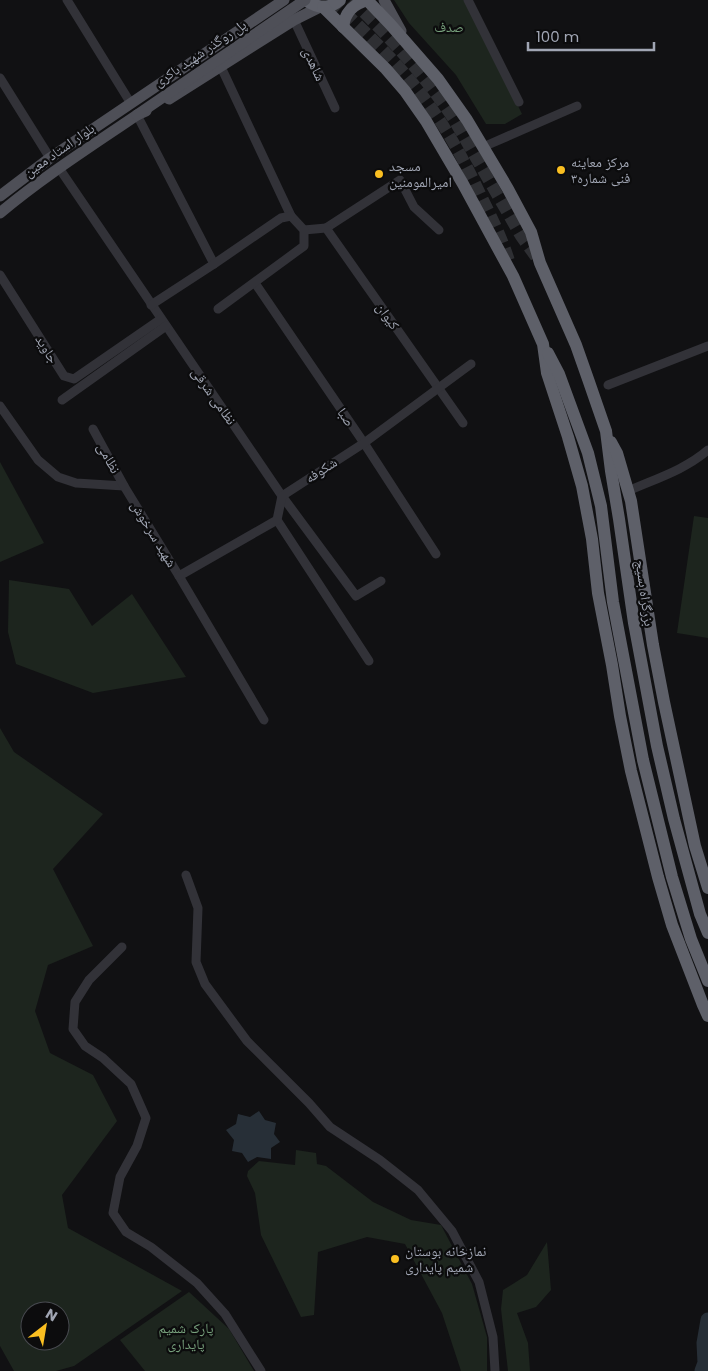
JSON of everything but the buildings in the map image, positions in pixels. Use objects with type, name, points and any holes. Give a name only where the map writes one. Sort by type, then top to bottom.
[{"type":"highway","points":[[305,0],[312,5],[321,7],[331,6],[340,0]]},
{"type":"highway","points":[[343,27],[344,20],[350,9],[368,0]]},
{"type":"highway","name":"بزرگراه بسیج","points":[[368,0],[438,78],[467,120],[531,232],[540,262],[576,345],[606,430],[634,623],[657,746],[674,819],[700,914],[708,933]]},
{"type":"highway","points":[[321,7],[386,69],[426,121],[513,276],[543,344],[559,374],[588,453],[600,506],[614,602],[643,760],[672,877],[691,939],[708,981]]},
{"type":"highway","points":[[543,344],[547,373],[582,486],[592,539],[598,593],[631,771],[672,925],[708,1016]]},
{"type":"highway","points":[[606,430],[617,453],[631,502],[653,646],[664,702],[695,846],[708,888]]},
{"type":"main road","points":[[130,102],[149,85],[208,42],[272,0]]},
{"type":"main road","name":"پل روگذر شهید باکری","points":[[130,102],[284,0]]},
{"type":"main road","name":"پل روگذر شهید باکری","points":[[137,115],[305,0]]},
{"type":"main road","points":[[384,0],[412,47]]},
{"type":"main road","points":[[137,115],[161,104],[294,20],[321,7]]},
{"type":"main road","name":"بلوار استاد معین","points":[[0,196],[130,102]]},
{"type":"main road","name":"بلوار استاد معین","points":[[0,213],[59,168],[137,115]]},
{"type":"street","points":[[66,0],[130,102]]},
{"type":"street","points":[[468,0],[519,102]]},
{"type":"street","name":"شاهدی","points":[[294,20],[335,108]]},
{"type":"street","points":[[218,309],[304,246],[304,230],[291,216],[221,66]]},
{"type":"street","points":[[0,78],[50,158]]},
{"type":"street","points":[[483,147],[577,106]]},
{"type":"street","points":[[137,115],[214,264]]},
{"type":"street","name":"نظامی شرقی","points":[[59,168],[282,496],[356,596],[381,581]]},
{"type":"street","points":[[304,230],[326,228],[400,180],[414,207],[439,230]]},
{"type":"street","points":[[151,305],[281,218],[291,216]]},
{"type":"street","name":"کیوان","points":[[326,228],[463,423]]},
{"type":"street","name":"جاوید","points":[[0,275],[64,376],[74,379],[163,322]]},
{"type":"street","name":"صبا","points":[[255,283],[364,443],[436,554]]},
{"type":"street","points":[[62,400],[163,322]]},
{"type":"street","points":[[608,385],[708,346]]},
{"type":"street","name":"شکوفه","points":[[282,496],[364,443],[472,364]]},
{"type":"street","name":"شهید سرخوش","points":[[0,406],[38,460],[58,477],[76,483],[124,486],[264,720]]},
{"type":"street","name":"نظامی","points":[[93,429],[124,486]]},
{"type":"street","points":[[628,491],[683,467],[696,460],[708,450]]},
{"type":"street","points":[[282,496],[277,520],[369,661]]},
{"type":"street","points":[[179,576],[277,520]]},
{"type":"street","points":[[186,875],[198,908],[196,962],[205,984],[247,1041],[310,1103],[330,1127],[380,1160],[418,1190],[452,1230],[479,1282],[493,1337],[495,1371]]},
{"type":"street","points":[[122,947],[89,980],[75,1002],[73,1029],[85,1046],[104,1058],[131,1084],[146,1118],[137,1146],[120,1176],[113,1213],[126,1232],[151,1247],[197,1282],[225,1314],[261,1371]]},
{"type":"green space","name":"صدف","points":[[394,0],[466,0],[522,114],[505,124],[486,124],[456,75],[409,23]]},
{"type":"green space","points":[[0,462],[44,543],[0,562]]},
{"type":"green space","points":[[694,516],[708,518],[708,638],[677,633]]},
{"type":"green space","points":[[9,580],[69,589],[92,626],[132,594],[186,677],[93,693],[16,664],[8,632]]},
{"type":"green space","points":[[0,728],[14,752],[103,814],[53,869],[93,946],[48,965],[35,1011],[50,1053],[93,1075],[117,1121],[62,1195],[68,1228],[182,1291],[74,1366],[56,1371],[14,1371],[0,1346]]},
{"type":"green space","points":[[296,1150],[316,1153],[317,1164],[326,1166],[373,1202],[411,1220],[441,1225],[472,1284],[487,1337],[487,1371],[461,1371],[442,1313],[405,1244],[367,1237],[318,1252],[314,1315],[301,1317],[261,1235],[255,1193],[247,1176],[248,1171],[259,1161],[295,1165]]},
{"type":"green space","points":[[547,1242],[551,1290],[536,1307],[517,1313],[528,1343],[530,1371],[508,1371],[501,1309],[503,1290],[527,1275]]},
{"type":"green space","name":"پارک شمیم پایداری","points":[[189,1292],[229,1329],[254,1371],[145,1371],[120,1340]]},
{"type":"shaded area","points":[[259,1111],[265,1120],[276,1123],[274,1134],[280,1142],[271,1148],[271,1159],[257,1157],[248,1162],[242,1153],[232,1151],[234,1140],[226,1130],[236,1124],[238,1114],[250,1117]]},
{"type":"waterway","points":[[702,1371],[705,1363],[704,1343],[708,1320]]},
{"type":"tunnel","points":[[332,0],[373,39],[411,81],[432,108],[459,152],[475,183],[510,264]]},
{"type":"tunnel","points":[[351,0],[405,56],[442,102],[521,236],[539,261]]},
{"type":"place","name":"مرکز معاینه فنی شماره۳","points":[[561,170]]},
{"type":"place","name":"مسجد امیرالمومنین","points":[[379,174]]},
{"type":"place","name":"نمازخانه بوستان شمیم پایداری","points":[[395,1259]]}]
